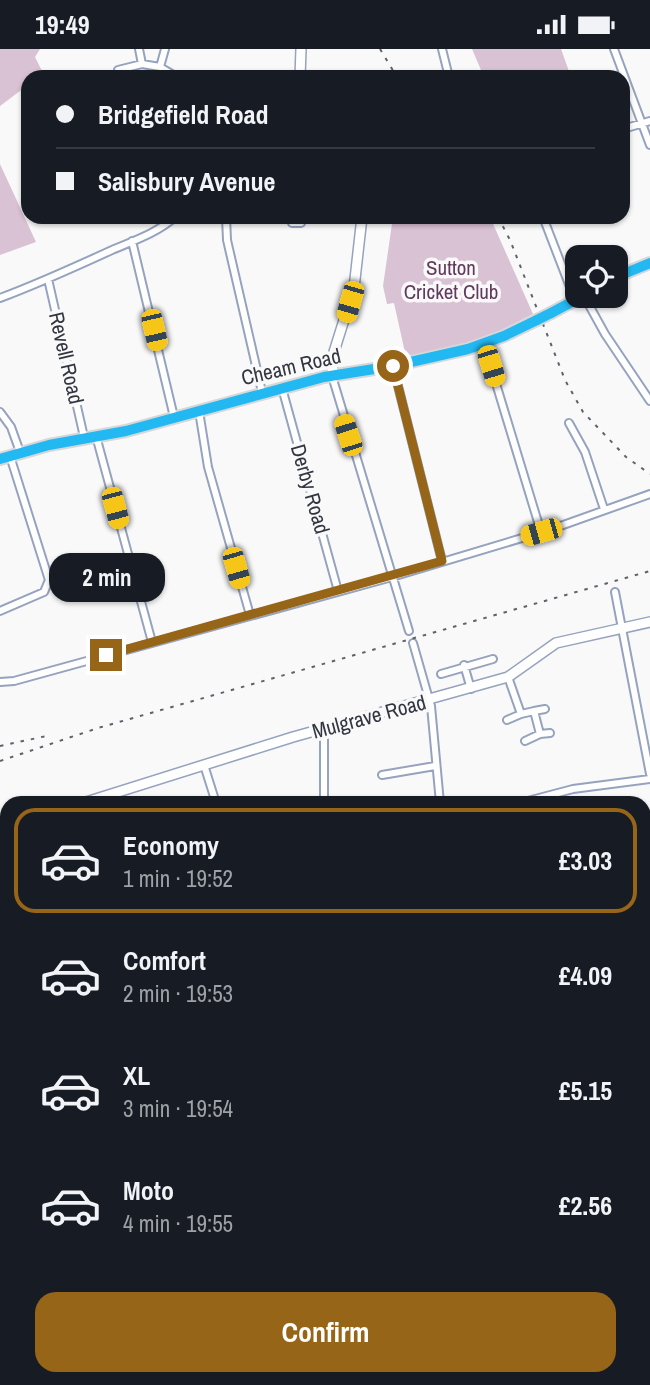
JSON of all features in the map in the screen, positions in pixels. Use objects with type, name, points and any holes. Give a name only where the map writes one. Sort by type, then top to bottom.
[{"type":"highway","points":[[628,272],[650,263]]},
{"type":"highway","name":"Cheam Road","points":[[10,455],[126,431],[262,392],[393,366],[484,344],[565,306]]},
{"type":"street","points":[[139,49],[142,64]]},
{"type":"street","points":[[160,67],[165,49]]},
{"type":"street","points":[[300,70],[302,49]]},
{"type":"street","points":[[442,49],[447,70]]},
{"type":"street","points":[[614,49],[622,70]]},
{"type":"street","points":[[118,70],[142,64],[165,70]]},
{"type":"street","points":[[630,91],[650,145]]},
{"type":"street","points":[[630,127],[650,121]]},
{"type":"street","points":[[0,298],[48,279],[165,224]]},
{"type":"street","points":[[226,224],[227,240],[262,392]]},
{"type":"street","points":[[361,224],[354,288],[333,355],[332,376],[409,631]]},
{"type":"street","points":[[546,224],[565,263]]},
{"type":"street","points":[[132,241],[174,417]]},
{"type":"street","name":"Revell Road","points":[[48,279],[90,437],[152,642]]},
{"type":"street","points":[[588,308],[650,401]]},
{"type":"street","points":[[484,344],[541,532]]},
{"type":"street","points":[[393,366],[442,561]]},
{"type":"street","name":"Derby Road","points":[[282,388],[338,591]]},
{"type":"street","points":[[199,409],[208,467],[250,615]]},
{"type":"street","points":[[0,412],[11,426],[10,455],[49,580],[44,592],[0,611]]},
{"type":"street","points":[[569,423],[584,452],[604,509]]},
{"type":"street","points":[[2,683],[392,577],[541,532],[650,494]]},
{"type":"street","points":[[546,796],[650,776],[615,592]]},
{"type":"street","name":"Mulgrave Road","points":[[105,796],[324,729],[471,689],[508,677],[556,643],[650,622]]},
{"type":"street","points":[[413,643],[430,701],[439,796]]},
{"type":"street","points":[[440,674],[493,659]]},
{"type":"street","points":[[464,666],[471,689]]},
{"type":"street","points":[[508,677],[521,714]]},
{"type":"street","points":[[507,720],[545,709]]},
{"type":"street","points":[[534,711],[540,734]]},
{"type":"street","points":[[324,729],[324,796]]},
{"type":"street","points":[[525,741],[550,733]]},
{"type":"street","points":[[204,765],[214,796]]},
{"type":"street","points":[[382,775],[435,766]]},
{"type":"green space","points":[[0,49],[40,49],[35,57],[42,70],[21,70],[21,90],[0,106]]},
{"type":"green space","points":[[472,49],[561,49],[568,70],[481,70]]},
{"type":"green space","points":[[0,164],[21,210],[21,224],[28,224],[36,242],[0,255]]},
{"type":"green space","name":"Sutton Cricket Club","points":[[392,224],[493,224],[533,314],[488,337],[438,352],[406,357],[394,303],[387,304],[383,286]]},
{"type":"railway","points":[[380,49],[393,70]]},
{"type":"railway","points":[[502,224],[565,380],[583,412],[626,457],[650,474]]},
{"type":"railway","points":[[0,761],[98,728],[650,571]]},
{"type":"railway","points":[[0,746],[51,735]]},
{"type":"route","points":[[106,655],[442,561],[393,366]]}]
